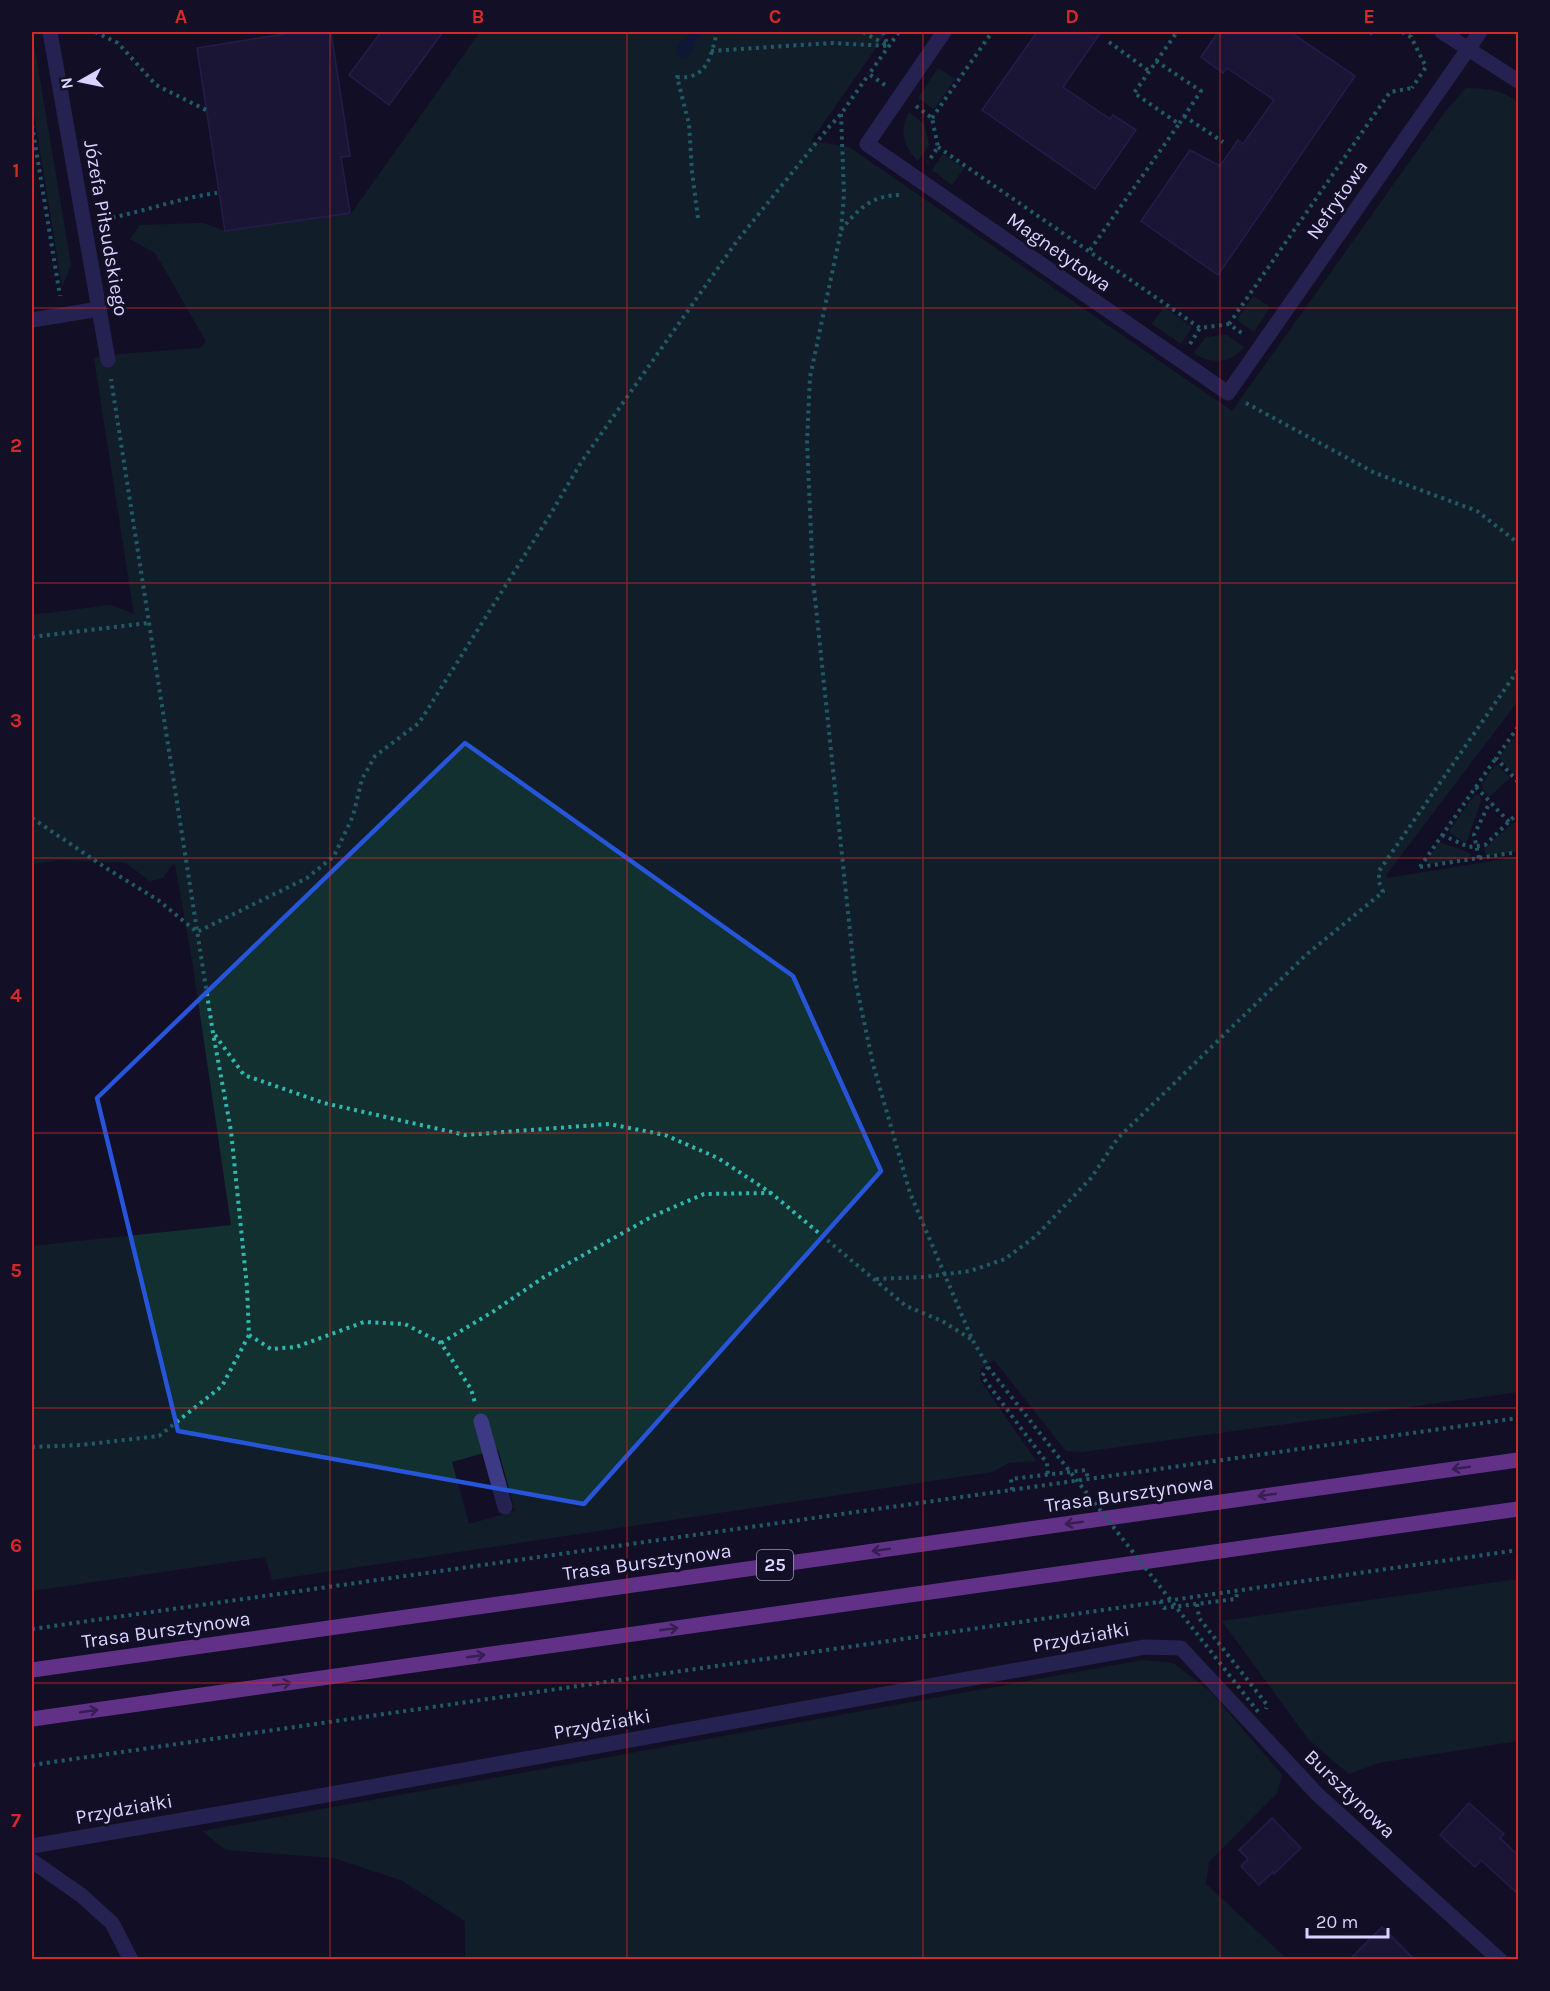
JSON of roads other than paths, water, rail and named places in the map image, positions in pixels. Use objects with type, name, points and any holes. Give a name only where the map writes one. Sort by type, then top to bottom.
[{"type":"main road","name":"Trasa Bursztynowa","points":[[32,1670],[1518,1460]]},
{"type":"main road","points":[[32,1719],[1518,1509]]},
{"type":"street","name":"Józefa Piłsudskiego","points":[[50,32],[108,360]]},
{"type":"street","name":"Magnetytowa","points":[[944,32],[867,144],[1228,393]]},
{"type":"street","points":[[1442,32],[1518,81]]},
{"type":"street","name":"Nefrytowa","points":[[1228,393],[1480,32]]},
{"type":"street","points":[[32,320],[99,309]]},
{"type":"street","points":[[481,1421],[505,1507]]},
{"type":"street","name":"Przydziałki","points":[[32,1846],[1145,1647],[1181,1648]]},
{"type":"street","name":"Bursztynowa","points":[[1181,1648],[1317,1794],[1500,1959]]},
{"type":"street","points":[[32,1861],[81,1895],[112,1923],[131,1959]]},
{"type":"water","points":[[694,32],[707,32],[698,37],[689,56],[680,58],[675,52],[676,47],[682,39]]}]
